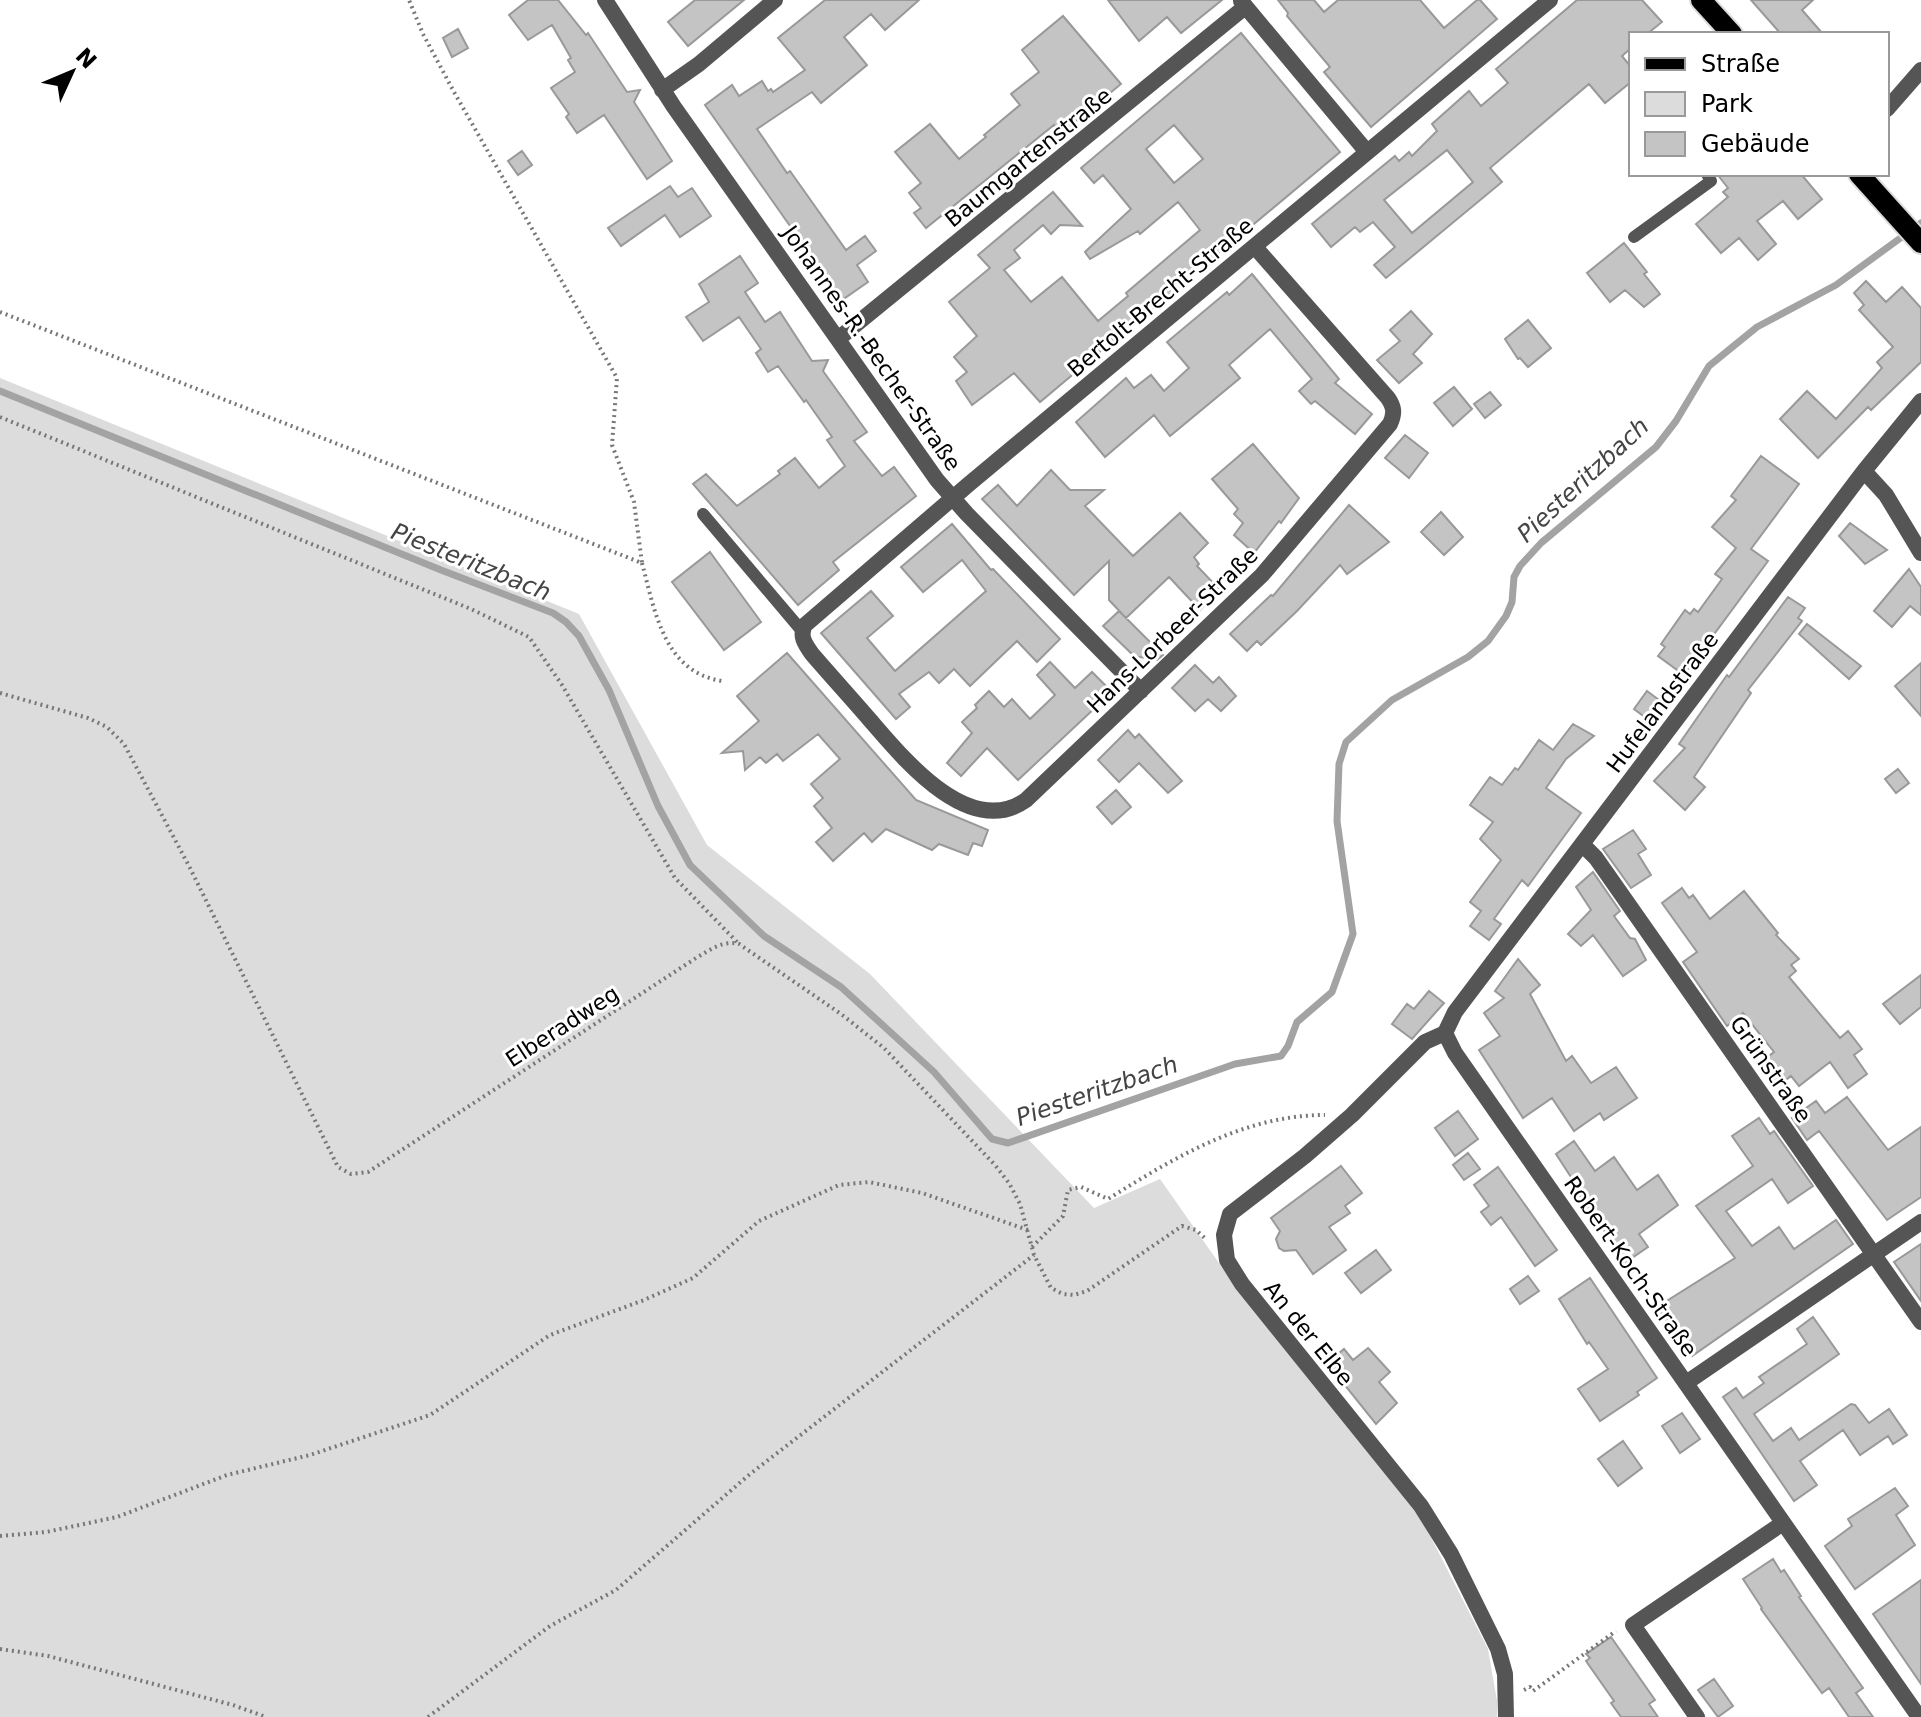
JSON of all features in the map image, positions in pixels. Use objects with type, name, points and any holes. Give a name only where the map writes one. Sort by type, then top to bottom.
[{"type":"main road","points":[[1701,0],[1730,32]]},
{"type":"main road","points":[[1861,176],[1921,243]]},
{"type":"street","name":"Johannes-R.-Becher-Straße","points":[[605,0],[662,90],[953,499],[1141,691]]},
{"type":"street","points":[[662,90],[699,64],[775,0]]},
{"type":"street","name":"Bertolt-Brecht-Straße","points":[[802,631],[813,617],[1550,0]]},
{"type":"street","points":[[1242,4],[1367,152]]},
{"type":"street","name":"Baumgartenstraße","points":[[838,339],[1242,4]]},
{"type":"street","points":[[1889,107],[1921,70]]},
{"type":"street","name":"Hans-Lorbeer-Straße","points":[[802,631],[804,642],[812,654],[913,770],[946,793],[987,811],[1014,809],[1026,800],[1280,556],[1394,417],[1388,398],[1255,247]]},
{"type":"street","name":"Hufelandstraße","points":[[1445,1033],[1455,1012],[1864,471],[1921,401]]},
{"type":"street","points":[[1864,471],[1886,495],[1921,553]]},
{"type":"street","name":"Grünstraße","points":[[1582,844],[1596,858],[1921,1322]]},
{"type":"street","points":[[1227,1260],[1224,1235],[1230,1214],[1352,1115],[1425,1042],[1445,1033]]},
{"type":"street","name":"Robert-Koch-Straße","points":[[1445,1033],[1455,1053],[1919,1717]]},
{"type":"street","points":[[1686,1383],[1921,1222]]},
{"type":"street","name":"An der Elbe","points":[[1227,1260],[1289,1346],[1428,1518],[1451,1554],[1498,1649],[1507,1697],[1506,1717]]},
{"type":"street","points":[[1697,1717],[1633,1625],[1783,1523]]},
{"type":"lane","points":[[1634,237],[1711,181],[1708,176]]},
{"type":"lane","points":[[703,514],[802,631]]},
{"type":"path","points":[[409,0],[454,92],[617,378],[612,445],[634,502],[642,563],[668,646],[684,666],[708,679],[722,681]]},
{"type":"path","points":[[0,312],[642,563]]},
{"type":"path","points":[[0,417],[458,603],[529,637],[562,685],[675,878],[739,944],[841,1014],[884,1048],[995,1165],[1020,1204],[1034,1255],[1051,1288],[1074,1295],[1099,1285],[1162,1237],[1182,1226],[1196,1230],[1227,1260]]},
{"type":"path","name":"Elberadweg","points":[[0,693],[88,718],[107,727],[124,744],[189,866],[338,1167],[351,1174],[368,1172],[696,958],[720,944],[739,944]]},
{"type":"path","points":[[1032,1247],[1063,1216],[1068,1190],[1081,1187],[1108,1199],[1180,1154],[1240,1130],[1296,1115],[1352,1115]]},
{"type":"path","points":[[0,1536],[46,1532],[117,1517],[227,1475],[310,1455],[430,1415],[550,1335],[693,1278],[759,1221],[839,1185],[869,1182],[922,1193],[1028,1230]]},
{"type":"path","points":[[428,1717],[550,1626],[616,1590],[750,1474],[1034,1255]]},
{"type":"path","points":[[1507,1697],[1530,1687],[1533,1691],[1624,1626],[1633,1625]]},
{"type":"path","points":[[0,1649],[48,1656],[233,1705],[266,1717]]},
{"type":"green space","points":[[0,378],[579,614],[707,845],[870,974],[1094,1208],[1160,1179],[1221,1266],[1361,1438],[1423,1522],[1488,1649],[1497,1717],[0,1717]]},
{"type":"building","points":[[528,0],[558,0],[586,35],[588,33],[627,92],[640,90],[634,102],[672,161],[647,179],[604,115],[577,133],[566,117],[569,114],[551,88],[575,72],[568,60],[571,58],[552,25],[528,40],[509,15]]},
{"type":"building","points":[[695,0],[744,0],[688,46],[668,22]]},
{"type":"building","points":[[825,0],[919,0],[885,30],[871,14],[844,37],[867,65],[821,103],[812,92],[757,129],[846,250],[865,236],[876,251],[857,265],[868,282],[842,300],[705,105],[732,85],[739,96],[762,81],[768,91],[771,89],[773,92],[805,70],[778,38]]},
{"type":"building","points":[[1108,0],[1222,0],[1181,33],[1167,17],[1139,41]]},
{"type":"building","points":[[1278,0],[1314,0],[1324,12],[1338,0],[1420,0],[1444,28],[1480,0],[1497,19],[1371,127],[1324,72],[1330,67],[1287,16]]},
{"type":"building","points":[[1577,0],[1642,0],[1662,22],[1650,32],[1629,32],[1629,50],[1622,56],[1629,65],[1629,84],[1605,103],[1589,84],[1490,168],[1502,182],[1386,278],[1374,265],[1395,247],[1373,222],[1360,232],[1355,227],[1331,247],[1312,224],[1395,156],[1399,161],[1409,152],[1412,156],[1437,131],[1432,124],[1469,91],[1481,106],[1508,83],[1496,69]],"holes":[[[1447,150],[1473,182],[1412,233],[1384,200]]]},
{"type":"building","points":[[1751,0],[1813,0],[1802,10],[1821,32],[1779,32]]},
{"type":"building","points":[[1063,16],[1121,84],[1061,134],[1054,125],[926,228],[914,213],[921,208],[909,193],[921,183],[895,152],[930,124],[959,159],[1020,105],[1011,94],[1039,72],[1022,50]]},
{"type":"building","points":[[458,29],[468,48],[452,57],[443,38]]},
{"type":"building","points":[[1241,33],[1340,152],[1144,316],[1141,312],[1111,337],[1114,340],[1040,402],[1014,373],[972,405],[956,381],[967,372],[954,357],[977,336],[949,302],[990,268],[978,255],[1053,192],[1082,226],[1060,225],[1051,234],[1043,225],[1014,250],[1020,258],[1004,270],[1031,302],[1062,277],[1098,321],[1200,230],[1178,202],[1140,234],[1138,231],[1090,259],[1085,252],[1131,209],[1103,175],[1094,183],[1081,168]],"holes":[[[1174,125],[1203,159],[1174,183],[1146,149]]]},
{"type":"building","points":[[522,151],[532,165],[518,175],[508,161]]},
{"type":"building","points":[[1719,176],[1803,176],[1822,199],[1798,219],[1783,201],[1757,221],[1776,244],[1758,260],[1739,238],[1721,253],[1696,224],[1728,197],[1723,192],[1728,188]]},
{"type":"building","points":[[670,186],[678,197],[692,188],[711,216],[680,237],[665,215],[621,246],[608,228]]},
{"type":"building","points":[[1624,243],[1660,294],[1644,307],[1625,290],[1610,302],[1587,273]]},
{"type":"building","points":[[740,256],[758,283],[745,292],[765,322],[780,312],[812,361],[828,360],[823,371],[867,432],[854,441],[882,476],[894,467],[916,496],[833,562],[839,570],[798,605],[693,484],[706,474],[737,506],[780,474],[778,471],[795,458],[819,488],[845,466],[827,440],[832,437],[806,400],[804,402],[778,366],[768,372],[756,353],[761,349],[739,317],[703,341],[686,317],[709,302],[699,284]]},
{"type":"building","points":[[1252,274],[1339,379],[1335,383],[1372,414],[1355,434],[1315,401],[1311,404],[1299,391],[1312,379],[1270,329],[1229,365],[1240,378],[1170,436],[1154,415],[1105,457],[1076,422],[1126,378],[1134,388],[1151,375],[1164,391],[1189,368],[1167,342]]},
{"type":"building","points":[[1866,281],[1886,302],[1902,287],[1921,308],[1921,362],[1871,410],[1868,407],[1818,458],[1780,419],[1807,391],[1836,419],[1882,368],[1877,362],[1893,347],[1859,310],[1864,305],[1854,293]]},
{"type":"building","points":[[1411,311],[1432,334],[1413,354],[1422,363],[1399,383],[1377,360],[1400,341],[1390,330]]},
{"type":"building","points":[[1528,320],[1551,348],[1528,367],[1518,359],[1505,339]]},
{"type":"building","points":[[1454,387],[1472,409],[1453,426],[1434,403]]},
{"type":"building","points":[[1490,392],[1501,405],[1485,418],[1474,404]]},
{"type":"building","points":[[1405,435],[1428,453],[1409,478],[1385,458]]},
{"type":"building","points":[[1253,444],[1299,498],[1254,553],[1234,535],[1243,523],[1234,514],[1238,509],[1212,479]]},
{"type":"building","points":[[1761,456],[1799,484],[1751,549],[1768,561],[1684,675],[1658,656],[1665,647],[1661,644],[1685,610],[1690,614],[1694,609],[1698,612],[1722,579],[1715,574],[1736,548],[1712,527],[1736,500],[1731,496]]},
{"type":"building","points":[[1051,470],[1070,490],[1104,490],[1085,506],[1133,556],[1180,513],[1208,543],[1194,557],[1199,564],[1197,566],[1220,590],[1200,610],[1169,577],[1126,618],[1109,600],[1109,561],[1074,595],[982,499],[998,485],[1017,506]]},
{"type":"building","points":[[1349,505],[1389,542],[1347,574],[1340,565],[1261,645],[1257,641],[1247,651],[1230,634],[1273,596]]},
{"type":"building","points":[[1441,512],[1463,537],[1444,555],[1421,532]]},
{"type":"building","points":[[1850,523],[1887,550],[1865,564],[1839,536]]},
{"type":"building","points":[[952,524],[991,570],[1060,639],[1037,662],[1017,641],[970,686],[954,669],[939,683],[929,672],[899,694],[910,707],[896,719],[821,633],[871,591],[893,616],[867,638],[895,671],[986,591],[962,560],[923,592],[901,567]]},
{"type":"building","points":[[710,552],[761,622],[724,650],[672,582]]},
{"type":"building","points":[[1909,569],[1921,587],[1921,615],[1910,606],[1892,627],[1874,611]]},
{"type":"building","points":[[1788,597],[1805,608],[1798,618],[1802,621],[1748,690],[1751,693],[1694,777],[1705,787],[1685,810],[1654,781],[1685,748],[1679,744],[1727,675],[1729,677]]},
{"type":"building","points":[[1119,611],[1163,655],[1157,660],[1134,656],[1103,626]]},
{"type":"building","points":[[1807,624],[1861,666],[1849,679],[1799,634]]},
{"type":"building","points":[[787,653],[916,800],[988,830],[982,846],[973,843],[968,855],[939,844],[932,850],[886,829],[872,842],[864,833],[833,861],[816,842],[832,828],[814,806],[823,798],[811,784],[840,759],[818,734],[783,761],[777,754],[766,763],[760,757],[745,770],[743,751],[722,753],[759,721],[737,696]]},
{"type":"building","points":[[1050,662],[1075,688],[1092,672],[1112,692],[1018,780],[987,748],[961,776],[947,763],[972,733],[962,722],[977,708],[975,705],[989,691],[1004,707],[1012,699],[1030,719],[1055,695],[1037,675]]},
{"type":"building","points":[[1921,663],[1921,716],[1895,686]]},
{"type":"building","points":[[1195,665],[1213,683],[1219,677],[1236,696],[1221,711],[1208,699],[1195,711],[1172,688]]},
{"type":"building","points":[[1647,691],[1663,703],[1650,721],[1634,709]]},
{"type":"building","points":[[1573,724],[1594,736],[1566,759],[1546,788],[1581,813],[1528,886],[1522,880],[1494,919],[1501,924],[1489,940],[1470,926],[1481,911],[1470,902],[1501,860],[1480,839],[1493,822],[1470,805],[1490,777],[1502,785],[1515,768],[1518,770],[1539,740],[1553,750]]},
{"type":"building","points":[[1128,730],[1135,738],[1139,734],[1182,781],[1168,793],[1139,763],[1119,782],[1098,760]]},
{"type":"building","points":[[1898,769],[1909,783],[1896,793],[1885,779]]},
{"type":"building","points":[[1116,790],[1131,807],[1112,824],[1097,807]]},
{"type":"building","points":[[1633,830],[1646,849],[1638,854],[1651,875],[1631,888],[1603,849]]},
{"type":"building","points":[[1593,872],[1620,911],[1614,916],[1630,938],[1635,939],[1646,960],[1623,976],[1593,935],[1581,946],[1568,934],[1591,910],[1576,887]]},
{"type":"building","points":[[1682,888],[1689,898],[1693,895],[1710,919],[1744,891],[1778,933],[1776,935],[1799,959],[1791,965],[1796,971],[1789,977],[1840,1038],[1848,1031],[1862,1049],[1854,1055],[1867,1074],[1848,1088],[1830,1062],[1799,1086],[1791,1076],[1778,1086],[1761,1062],[1774,1052],[1743,1013],[1727,1026],[1683,962],[1697,952],[1662,903]]},
{"type":"building","points":[[1518,959],[1540,985],[1530,994],[1566,1061],[1572,1056],[1591,1083],[1616,1067],[1637,1098],[1604,1120],[1600,1113],[1574,1131],[1552,1098],[1523,1118],[1479,1050],[1500,1036],[1484,1013],[1504,998],[1495,991]]},
{"type":"building","points":[[1921,975],[1921,1007],[1900,1024],[1883,1004]]},
{"type":"building","points":[[1429,991],[1444,1003],[1412,1039],[1392,1024],[1407,1004],[1414,1009]]},
{"type":"building","points":[[1847,1097],[1888,1150],[1921,1127],[1921,1197],[1887,1220],[1819,1131],[1807,1140],[1792,1118],[1816,1101],[1825,1113]]},
{"type":"building","points":[[1458,1111],[1478,1139],[1455,1156],[1435,1128]]},
{"type":"building","points":[[1759,1118],[1770,1134],[1774,1131],[1813,1186],[1788,1203],[1772,1179],[1726,1211],[1752,1246],[1779,1227],[1794,1249],[1836,1220],[1853,1244],[1692,1356],[1657,1307],[1735,1258],[1696,1206],[1753,1166],[1732,1136]]},
{"type":"building","points":[[1574,1141],[1595,1171],[1614,1157],[1637,1190],[1658,1175],[1678,1205],[1639,1234],[1648,1247],[1626,1262],[1578,1193],[1580,1191],[1556,1154]]},
{"type":"building","points":[[1468,1153],[1480,1169],[1464,1180],[1453,1165]]},
{"type":"building","points":[[1341,1166],[1362,1193],[1345,1206],[1350,1213],[1329,1227],[1346,1250],[1313,1274],[1296,1250],[1279,1248],[1276,1239],[1280,1231],[1271,1218]]},
{"type":"building","points":[[1498,1167],[1557,1250],[1535,1266],[1501,1217],[1491,1225],[1481,1212],[1489,1206],[1474,1185]]},
{"type":"building","points":[[1921,1244],[1921,1301],[1894,1262]]},
{"type":"building","points":[[1376,1250],[1391,1270],[1361,1293],[1345,1273]]},
{"type":"building","points":[[1528,1276],[1539,1291],[1520,1304],[1510,1289]]},
{"type":"building","points":[[1590,1278],[1657,1378],[1637,1392],[1639,1395],[1600,1421],[1578,1389],[1608,1369],[1589,1342],[1587,1344],[1559,1299]]},
{"type":"building","points":[[1813,1317],[1839,1354],[1754,1414],[1773,1441],[1791,1428],[1799,1440],[1851,1404],[1869,1423],[1889,1409],[1907,1435],[1893,1444],[1888,1436],[1860,1455],[1843,1430],[1800,1461],[1817,1485],[1794,1501],[1723,1397],[1736,1388],[1743,1398],[1764,1383],[1759,1377],[1807,1344],[1797,1329]]},
{"type":"building","points":[[1368,1348],[1390,1372],[1379,1382],[1397,1403],[1376,1424],[1327,1363],[1344,1349],[1353,1360]]},
{"type":"building","points":[[1682,1413],[1700,1439],[1680,1453],[1662,1426]]},
{"type":"building","points":[[1623,1441],[1642,1468],[1618,1486],[1598,1459]]},
{"type":"building","points":[[1895,1488],[1908,1506],[1896,1515],[1915,1545],[1855,1589],[1825,1546],[1852,1526],[1848,1519]]},
{"type":"building","points":[[1773,1559],[1781,1572],[1784,1570],[1799,1597],[1863,1688],[1856,1693],[1873,1717],[1849,1717],[1829,1688],[1822,1693],[1761,1609],[1743,1579]]},
{"type":"building","points":[[1921,1580],[1921,1684],[1873,1614]]},
{"type":"building","points":[[1611,1637],[1655,1700],[1649,1704],[1658,1717],[1621,1717],[1611,1703],[1614,1701],[1586,1661],[1590,1658],[1586,1654]]},
{"type":"building","points":[[1714,1679],[1733,1706],[1718,1717],[1698,1690]]},
{"type":"waterway","name":"Piesteritzbach","points":[[0,391],[553,613],[566,622],[579,636],[609,690],[658,806],[690,865],[764,936],[841,987],[934,1072],[992,1139],[1008,1143],[1235,1064],[1281,1056],[1297,1022],[1332,992],[1353,934],[1337,821],[1339,764],[1346,742],[1392,700],[1468,657],[1488,641],[1512,602],[1514,577],[1520,566],[1541,543],[1656,447],[1676,421],[1709,366],[1757,327],[1836,285],[1921,223]]}]
